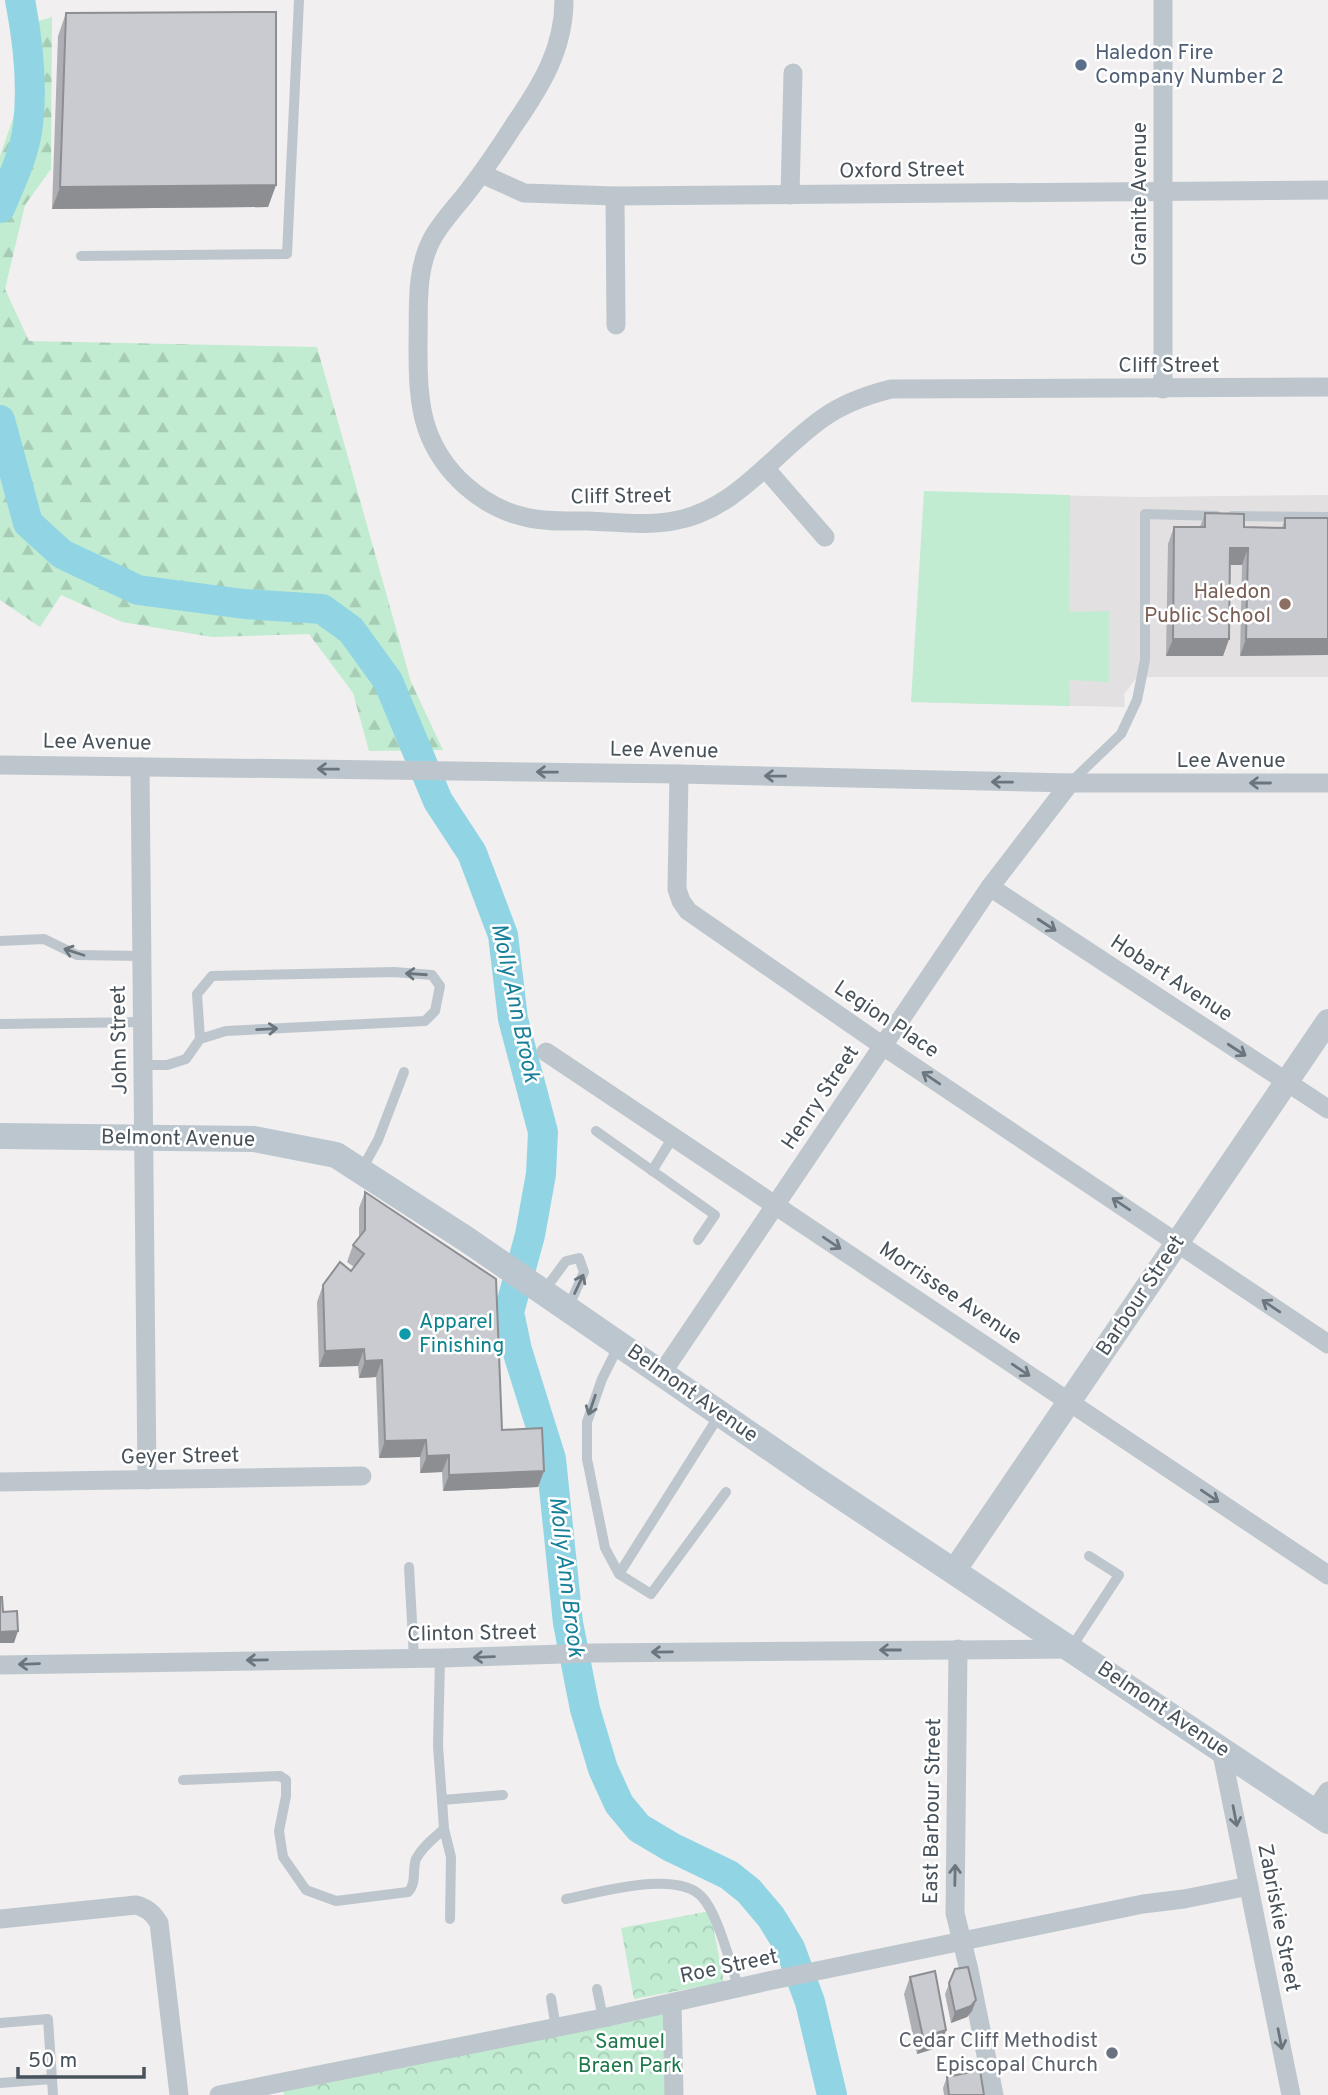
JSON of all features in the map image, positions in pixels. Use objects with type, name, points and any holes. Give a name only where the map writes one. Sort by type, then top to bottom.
[{"type":"main road","name":"Belmont Avenue","points":[[0,1136],[254,1139],[336,1155],[466,1239],[815,1479],[1221,1749],[1323,1808]]},
{"type":"street","name":"Cliff Street","points":[[564,0],[563,27],[553,62],[543,82],[482,174],[432,238],[423,259],[419,295],[418,359],[427,429],[445,465],[460,481],[489,502],[524,517],[543,520],[646,523],[686,518],[734,494],[821,419],[840,407],[891,389],[1328,387]]},
{"type":"street","name":"Granite Avenue","points":[[1163,0],[1163,388]]},
{"type":"street","points":[[790,195],[793,73]]},
{"type":"street","name":"Oxford Street","points":[[482,174],[524,193],[615,196],[1328,190]]},
{"type":"street","points":[[615,196],[616,325]]},
{"type":"street","points":[[765,468],[825,537]]},
{"type":"street","name":"Lee Avenue","points":[[0,765],[444,770],[1070,783],[1328,783]]},
{"type":"street","name":"John Street","points":[[139,767],[147,1480]]},
{"type":"street","name":"Legion Place","points":[[680,774],[677,889],[688,911],[883,1046],[1328,1344]]},
{"type":"street","name":"Henry Street","points":[[662,1373],[990,887],[1070,783]]},
{"type":"street","name":"Hobart Avenue","points":[[990,887],[1328,1109]]},
{"type":"street","name":"Barbour Street","points":[[954,1571],[1328,1021]]},
{"type":"street","name":"Morrissee Avenue","points":[[546,1052],[1328,1575]]},
{"type":"street","name":"Geyer Street","points":[[0,1482],[362,1476]]},
{"type":"street","name":"East Barbour Street","points":[[958,1649],[955,1913],[994,2095]]},
{"type":"street","name":"Clinton Street","points":[[0,1665],[593,1653],[1071,1649]]},
{"type":"street","name":"Zabriskie Street","points":[[1221,1749],[1291,2095]]},
{"type":"street","name":"Roe Street","points":[[219,2095],[289,2088],[768,1981],[1143,1904],[1249,1886]]},
{"type":"street","points":[[0,1919],[136,1905],[154,1914],[159,1923],[179,2095]]},
{"type":"street","points":[[672,2003],[674,2095]]},
{"type":"lane","points":[[81,256],[287,254],[299,0]]},
{"type":"lane","points":[[1070,783],[1121,734],[1137,700],[1145,660],[1145,514],[1328,517]]},
{"type":"lane","points":[[0,941],[44,939],[77,955],[142,956]]},
{"type":"lane","points":[[143,1065],[167,1065],[187,1059],[200,1039],[197,994],[212,976],[394,972],[432,975],[440,986],[435,1011],[425,1021],[226,1031],[200,1039]]},
{"type":"lane","points":[[0,1024],[142,1022]]},
{"type":"lane","points":[[361,1171],[379,1140],[404,1072]]},
{"type":"lane","points":[[596,1131],[715,1215],[698,1240]]},
{"type":"lane","points":[[652,1171],[673,1138]]},
{"type":"lane","points":[[620,1343],[601,1379],[587,1422],[587,1459],[605,1548],[619,1574],[651,1594],[726,1492]]},
{"type":"lane","points":[[619,1574],[720,1413]]},
{"type":"lane","points":[[1071,1649],[1119,1575],[1089,1556]]},
{"type":"lane","points":[[409,1567],[414,1658]]},
{"type":"lane","points":[[440,1658],[438,1746],[443,1829],[450,1857],[450,1919]]},
{"type":"lane","points":[[183,1780],[280,1776],[286,1780],[286,1796],[279,1830],[283,1857],[306,1890],[335,1901],[408,1892],[413,1887],[415,1863],[421,1851],[443,1829]]},
{"type":"lane","points":[[442,1800],[503,1796]]},
{"type":"lane","points":[[566,1899],[653,1883],[683,1886],[702,1896],[739,1988]]},
{"type":"lane","points":[[597,1989],[603,2018]]},
{"type":"lane","points":[[551,1997],[556,2028]]},
{"type":"lane","points":[[0,2024],[48,2019],[53,2095]]},
{"type":"lane","points":[[0,2083],[52,2078]]},
{"type":"shaded area","points":[[942,493],[1140,497],[1328,495],[1328,677],[1137,677],[1124,694],[1125,707],[911,702]]},
{"type":"green space","points":[[52,17],[51,169],[25,205],[5,289],[29,341],[317,347],[411,682],[443,750],[369,751],[353,693],[309,634],[212,637],[122,622],[61,595],[40,627],[0,600],[0,156],[18,104],[11,30]]},
{"type":"green space","points":[[924,491],[1070,495],[1069,612],[1109,611],[1109,682],[1069,680],[1070,706],[911,702]]},
{"type":"green space","points":[[710,1911],[724,1982],[634,1999],[621,1928]]},
{"type":"green space","name":"Samuel Braen Park","points":[[672,2004],[674,2095],[284,2095],[284,2082]]},
{"type":"building","points":[[276,12],[276,185],[60,187],[66,13]]},
{"type":"building","name":"Haledon Public School","points":[[1205,513],[1244,514],[1244,527],[1285,528],[1285,518],[1328,518],[1328,639],[1246,639],[1248,548],[1230,548],[1229,639],[1173,639],[1174,527],[1205,527]]},
{"type":"building","name":"Apparel Finishing","points":[[365,1192],[496,1279],[502,1430],[542,1428],[544,1471],[449,1475],[449,1455],[427,1456],[426,1440],[385,1441],[382,1360],[365,1361],[364,1349],[325,1351],[323,1285],[340,1262],[351,1271],[364,1254],[353,1245],[365,1230]]},
{"type":"building","points":[[0,1597],[3,1612],[17,1611],[18,1631],[0,1632]]},
{"type":"building","points":[[968,1967],[976,2000],[971,2006],[955,2012],[949,1983],[955,1969]]},
{"type":"building","points":[[935,1971],[946,2030],[923,2037],[910,1977]]},
{"type":"building","points":[[980,2070],[984,2095],[949,2095],[947,2077]]},
{"type":"waterway","name":"Molly Ann Brook","points":[[0,208],[21,157],[28,125],[29,62],[20,0]]},
{"type":"waterway","name":"Molly Ann Brook","points":[[0,420],[28,523],[62,554],[138,590],[244,604],[322,609],[351,630],[388,681],[438,801],[472,853],[503,935],[513,1019],[543,1132],[541,1174],[530,1235],[509,1312],[517,1350],[551,1459],[568,1623],[585,1709],[603,1769],[619,1804],[639,1828],[729,1875],[749,1891],[771,1917],[790,1948],[810,2002],[832,2095]]},
{"type":"place","name":"Haledon Fire Company Number 2","points":[[1081,65]]},
{"type":"place","name":"Haledon Public School","points":[[1285,604]]},
{"type":"place","name":"Apparel Finishing","points":[[405,1334]]},
{"type":"place","name":"Cedar Cliff Methodist Episcopal Church","points":[[1112,2053]]}]
